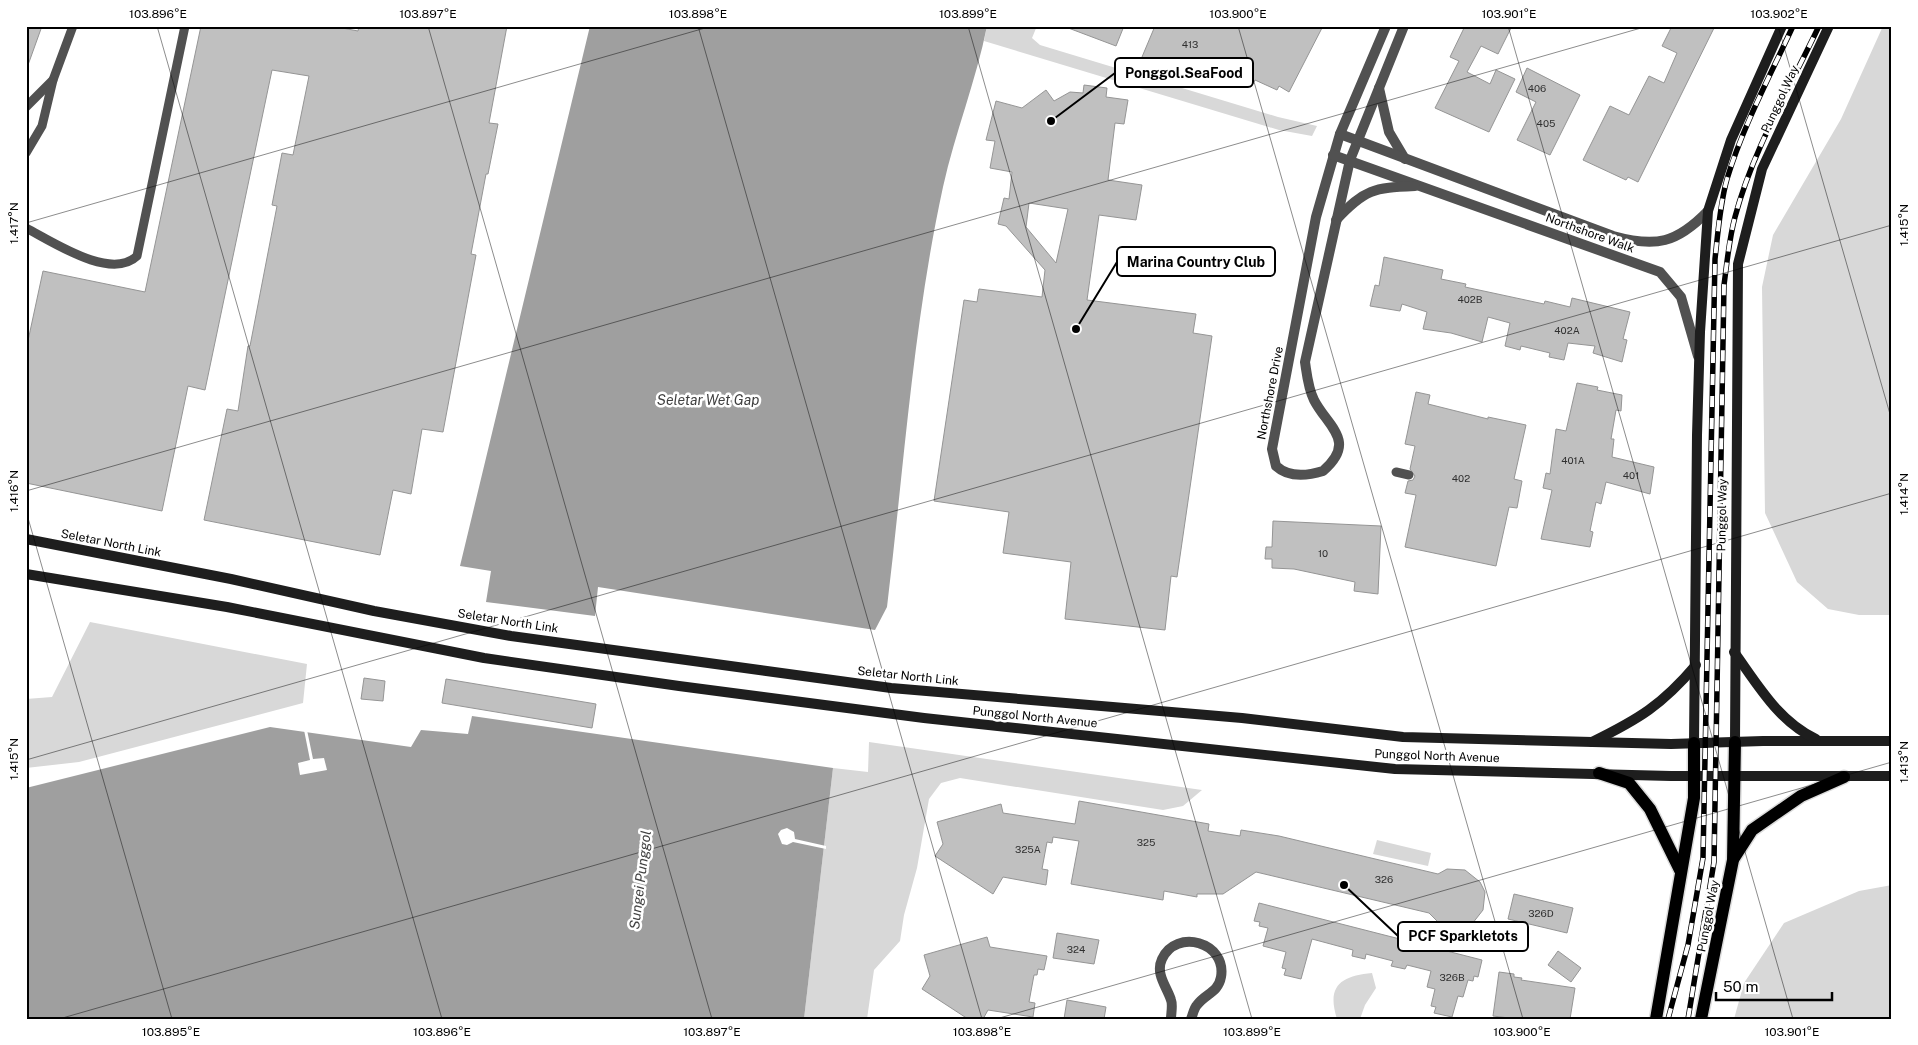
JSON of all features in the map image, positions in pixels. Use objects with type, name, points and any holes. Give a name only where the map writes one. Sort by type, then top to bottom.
[{"type":"main road","name":"Punggol Way","points":[[1656,1019],[1680,870],[1694,798],[1699,358],[1708,211],[1731,140],[1782,26]]},
{"type":"main road","name":"Punggol Way","points":[[1701,1019],[1733,860],[1738,264],[1762,169],[1829,26]]},
{"type":"main road","name":"Seletar North Link","points":[[26,539],[231,579],[374,611],[511,636],[891,688],[991,696]]},
{"type":"main road","name":"Punggol North Avenue","points":[[26,574],[228,607],[484,658],[924,718],[1395,769],[1694,776],[1892,776]]},
{"type":"main road","points":[[1734,652],[1776,711],[1800,731],[1821,741]]},
{"type":"main road","points":[[1589,743],[1634,722],[1658,704],[1696,665]]},
{"type":"main road","name":"Punggol North Avenue","points":[[991,696],[1242,718],[1403,736],[1589,743],[1892,741]]},
{"type":"main road","points":[[1599,773],[1629,784],[1650,809],[1680,870]]},
{"type":"main road","points":[[1733,860],[1752,830],[1801,796],[1844,777]]},
{"type":"street","name":"Northshore Drive","points":[[1386,26],[1340,134],[1316,217],[1272,449],[1276,466],[1287,472],[1299,475],[1311,475],[1323,471],[1336,452],[1339,442],[1333,424],[1313,398],[1305,362],[1350,160],[1404,26]]},
{"type":"street","points":[[1379,88],[1389,132],[1405,160]]},
{"type":"street","name":"Northshore Walk","points":[[1340,134],[1377,147],[1405,160],[1634,242],[1650,244],[1670,240],[1693,226],[1708,211]]},
{"type":"street","name":"Northshore Walk","points":[[1333,155],[1660,272],[1681,297],[1699,358]]},
{"type":"street","name":"Northshore Walk","points":[[1335,221],[1354,201],[1367,192],[1384,188],[1421,186]]},
{"type":"street","points":[[1171,1019],[1172,1001],[1163,983],[1161,961],[1168,951],[1181,942],[1196,941],[1207,946],[1216,954],[1222,966],[1217,988],[1196,1006],[1191,1019]]},
{"type":"lane","points":[[26,153],[42,126],[53,80],[73,26]]},
{"type":"lane","points":[[26,228],[99,262],[121,264],[137,256],[185,26]]},
{"type":"lane","points":[[26,107],[53,80]]},
{"type":"lane","points":[[1396,472],[1409,475]]},
{"type":"shaded area","points":[[987,26],[1037,26],[1032,38],[1040,45],[1278,117],[1317,126],[1312,136],[1279,130],[984,41]]},
{"type":"shaded area","points":[[1883,26],[1892,26],[1892,615],[1859,615],[1828,609],[1797,582],[1765,513],[1762,287],[1773,235],[1841,119]]},
{"type":"shaded area","points":[[90,622],[307,664],[303,703],[79,762],[26,768],[26,699],[52,697]]},
{"type":"shaded area","points":[[869,742],[1202,790],[1183,806],[1163,810],[960,778],[941,783],[929,799],[917,868],[904,915],[900,941],[874,970],[867,1019],[804,1019],[833,768],[868,772]]},
{"type":"shaded area","points":[[1377,840],[1431,853],[1428,866],[1373,854]]},
{"type":"shaded area","points":[[1892,885],[1892,1019],[1734,1019],[1744,983],[1784,923],[1859,891]]},
{"type":"shaded area","points":[[1372,973],[1376,988],[1365,1005],[1360,1019],[1337,1019],[1334,998],[1335,990],[1339,984],[1361,974]]},
{"type":"water","name":"Seletar Wet Gap","points":[[590,26],[987,26],[948,167],[933,239],[910,396],[887,607],[875,630],[598,587],[595,616],[486,602],[491,571],[460,566]]},
{"type":"water","name":"Sungei Punggol","points":[[472,716],[833,768],[804,1019],[26,1019],[26,788],[270,727],[411,747],[421,730],[468,734]]},
{"type":"pier","points":[[304,730],[307,730],[313,759],[324,758],[327,770],[300,775],[298,763],[310,760]]},
{"type":"pier","points":[[787,828],[794,832],[795,839],[826,846],[826,849],[793,842],[787,845],[782,844],[778,834],[781,830]]},
{"type":"building","points":[[26,26],[42,26],[28,65],[26,65]]},
{"type":"building","points":[[201,26],[332,26],[358,31],[359,26],[507,26],[489,123],[498,124],[488,174],[486,174],[471,254],[476,255],[443,432],[422,429],[411,494],[393,490],[380,555],[204,520],[227,409],[238,411],[248,346],[250,346],[277,206],[272,205],[282,153],[293,155],[309,76],[272,70],[205,390],[188,386],[162,511],[26,483],[26,350],[43,271],[145,292]]},
{"type":"building","points":[[1063,26],[1124,26],[1116,46]]},
{"type":"building","points":[[1155,26],[1323,26],[1289,92],[1279,86],[1277,90],[1255,80],[1251,87],[1221,72],[1215,87],[1142,57]]},
{"type":"building","points":[[1465,26],[1512,26],[1498,54],[1481,46],[1467,72],[1490,84],[1496,70],[1515,79],[1489,132],[1435,108],[1459,61],[1450,57]]},
{"type":"building","points":[[1672,26],[1715,26],[1638,182],[1628,177],[1626,180],[1583,160],[1610,106],[1629,115],[1649,76],[1664,83],[1677,53],[1662,46]]},
{"type":"building","points":[[1527,68],[1580,95],[1550,155],[1517,140],[1536,102],[1516,92]]},
{"type":"building","points":[[1084,85],[1107,88],[1106,97],[1128,100],[1124,124],[1115,123],[1108,180],[1142,185],[1136,220],[1099,215],[1087,300],[1196,314],[1193,333],[1212,336],[1177,577],[1171,576],[1165,630],[1065,619],[1071,562],[1003,553],[1009,512],[934,501],[964,300],[977,302],[979,289],[1042,297],[1045,270],[1006,226],[998,224],[1004,198],[1009,199],[1012,172],[990,168],[995,141],[986,140],[996,101],[1022,108],[1046,90],[1054,101],[1070,92],[1083,93]],"holes":[[[1029,203],[1068,209],[1056,263],[1026,227]]]},
{"type":"building","points":[[1384,257],[1443,270],[1441,279],[1466,284],[1465,287],[1544,304],[1545,301],[1570,307],[1572,298],[1630,312],[1623,339],[1627,340],[1622,362],[1593,353],[1595,346],[1568,343],[1564,360],[1549,357],[1550,353],[1521,346],[1520,350],[1505,346],[1510,323],[1488,317],[1482,342],[1451,333],[1423,329],[1427,312],[1402,304],[1400,311],[1370,306],[1375,285],[1379,286]]},
{"type":"building","points":[[1577,383],[1598,387],[1597,390],[1622,395],[1621,411],[1616,410],[1611,439],[1614,439],[1612,457],[1654,467],[1650,494],[1606,482],[1601,504],[1596,502],[1590,531],[1593,532],[1590,547],[1541,539],[1552,490],[1543,488],[1546,473],[1550,474],[1556,429],[1566,431]]},
{"type":"building","points":[[1416,392],[1430,395],[1428,404],[1488,419],[1488,417],[1526,425],[1514,479],[1522,481],[1517,508],[1509,507],[1496,566],[1405,547],[1416,495],[1405,493],[1408,481],[1413,480],[1415,476],[1410,469],[1415,446],[1405,444]]},
{"type":"building","points":[[1273,521],[1381,526],[1378,594],[1354,591],[1355,582],[1294,569],[1272,568],[1272,559],[1265,559],[1266,547],[1272,547]]},
{"type":"building","points":[[364,678],[385,681],[383,701],[361,699]]},
{"type":"building","points":[[446,679],[596,704],[592,728],[442,703]]},
{"type":"building","points":[[1079,801],[1209,824],[1208,831],[1240,836],[1241,830],[1279,836],[1438,874],[1447,869],[1465,870],[1480,882],[1485,892],[1483,910],[1472,924],[1451,928],[1439,923],[1429,913],[1256,872],[1223,894],[1197,894],[1197,897],[1164,891],[1163,900],[1071,884],[1079,841],[1053,837],[1052,843],[1047,842],[1042,869],[1048,870],[1046,885],[1003,877],[993,894],[935,856],[943,844],[937,822],[1001,804],[1003,813],[1075,824]]},
{"type":"building","points":[[1514,894],[1573,908],[1567,933],[1508,919]]},
{"type":"building","points":[[1259,903],[1482,960],[1478,977],[1474,976],[1473,981],[1468,980],[1463,997],[1458,996],[1452,1017],[1434,1013],[1436,1007],[1431,1006],[1435,989],[1427,987],[1431,971],[1407,965],[1405,969],[1391,966],[1393,961],[1366,954],[1365,959],[1352,956],[1353,950],[1312,939],[1301,979],[1284,975],[1286,969],[1282,968],[1286,952],[1263,946],[1268,928],[1259,926],[1260,922],[1254,921]]},
{"type":"building","points":[[1057,933],[1099,940],[1094,964],[1053,958]]},
{"type":"building","points":[[987,937],[990,947],[1047,956],[1044,970],[1038,969],[1037,975],[1034,975],[1029,1002],[1035,1003],[1033,1017],[988,1010],[983,1019],[968,1019],[922,989],[930,976],[924,955]]},
{"type":"building","points":[[1558,951],[1581,968],[1571,982],[1548,965]]},
{"type":"building","points":[[1499,972],[1514,974],[1514,977],[1522,978],[1521,980],[1575,988],[1570,1019],[1517,1019],[1493,1016]]},
{"type":"building","points":[[1067,1000],[1106,1007],[1104,1019],[1064,1019]]},
{"type":"railway","points":[[1668,1019],[1688,945],[1703,858],[1715,259],[1720,218],[1727,179],[1733,159],[1757,101],[1793,26]]},
{"type":"railway","points":[[1688,1019],[1714,862],[1724,285],[1727,260],[1735,217],[1751,168],[1772,120],[1819,26]]},
{"type":"place","name":"Ponggol.SeaFood","points":[[1051,121]]},
{"type":"place","name":"Marina Country Club","points":[[1076,329]]},
{"type":"place","name":"PCF Sparkletots","points":[[1344,885]]}]
